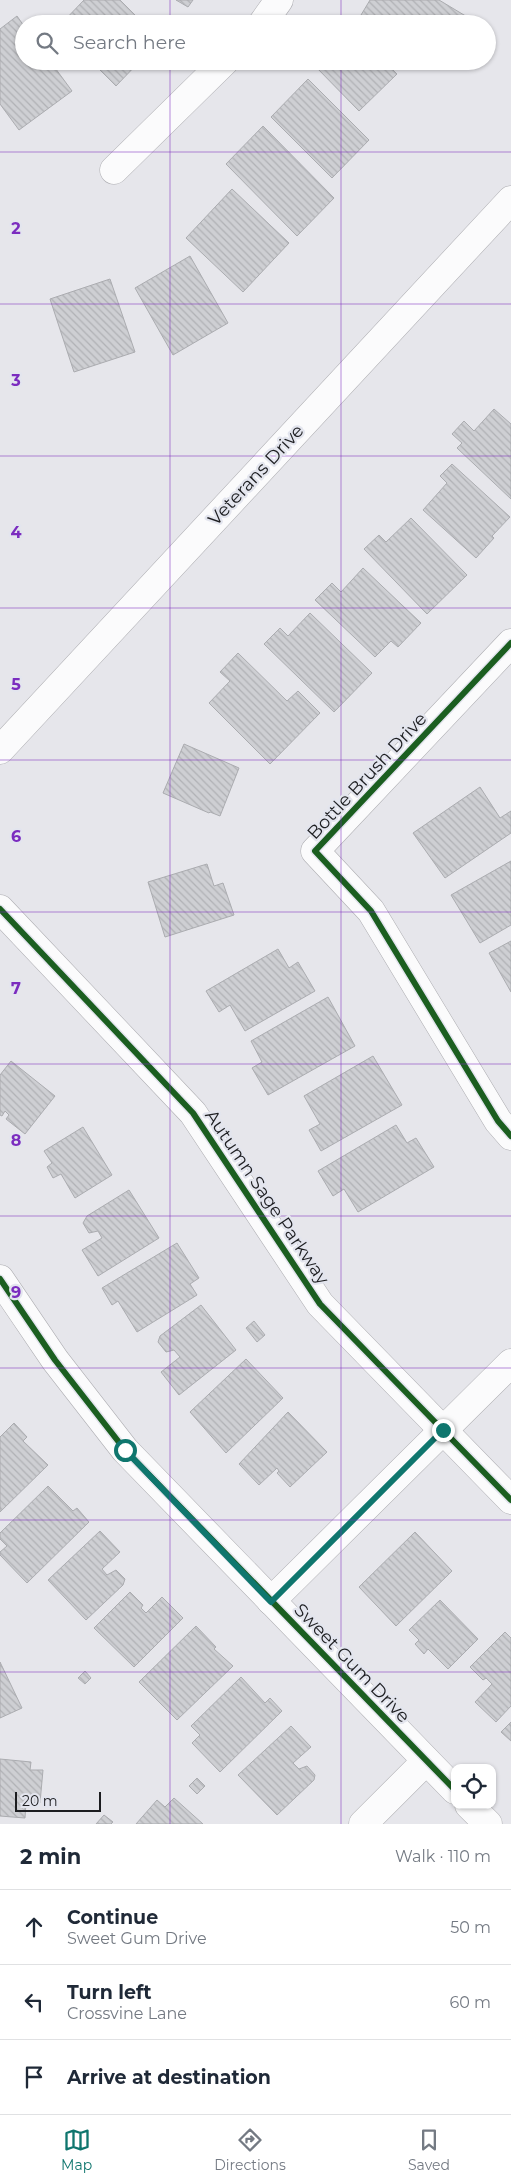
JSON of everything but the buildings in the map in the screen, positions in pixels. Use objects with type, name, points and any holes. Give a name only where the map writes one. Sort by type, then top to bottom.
[{"type":"street","points":[[268,15],[279,0]]},
{"type":"street","points":[[114,170],[216,70]]},
{"type":"street","name":"Veterans Drive","points":[[0,750],[511,200]]},
{"type":"street","name":"Bottle Brush Drive","points":[[511,643],[315,851],[371,911],[498,1121],[511,1136]]},
{"type":"street","name":"Autumn Sage Parkway","points":[[0,909],[193,1113],[320,1304],[511,1500]]},
{"type":"street","name":"Sweet Gum Drive","points":[[0,1279],[55,1360],[125,1450],[451,1786]]},
{"type":"street","points":[[271,1602],[511,1363]]},
{"type":"street","points":[[363,1824],[426,1761]]},
{"type":"street","points":[[473,1809],[488,1824]]},
{"type":"cycle path","points":[[511,643],[315,851],[371,911],[498,1121],[511,1136]]},
{"type":"cycle path","points":[[0,909],[193,1113],[320,1304],[511,1500]]},
{"type":"cycle path","points":[[0,1279],[55,1360],[125,1450],[451,1786]]},
{"type":"route","points":[[125,1450],[271,1602],[443,1430]]}]
